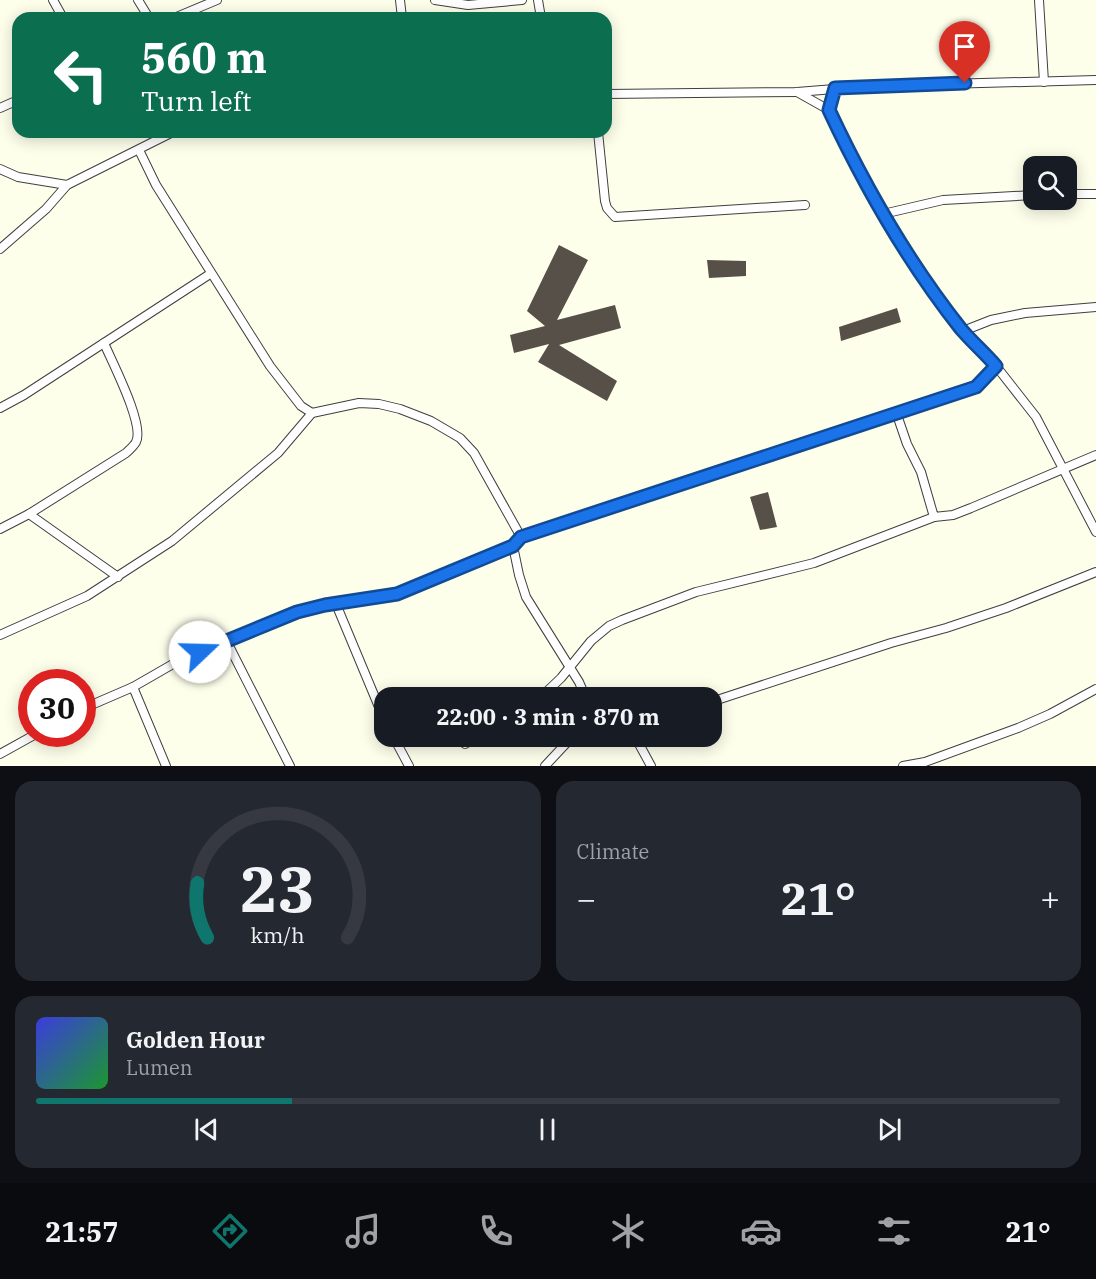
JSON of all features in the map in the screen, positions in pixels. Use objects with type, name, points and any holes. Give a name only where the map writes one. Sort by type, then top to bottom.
[{"type":"street","points":[[188,12],[217,0]]},
{"type":"street","points":[[437,0],[468,5],[522,0]]},
{"type":"street","points":[[1040,0],[1044,82]]},
{"type":"street","points":[[612,94],[797,92],[872,86],[1096,80]]},
{"type":"street","points":[[829,110],[835,88]]},
{"type":"street","points":[[797,92],[829,110],[858,170],[883,214],[928,284],[963,331],[996,366],[1036,417],[1096,532]]},
{"type":"street","points":[[0,249],[46,209],[67,185],[162,138]]},
{"type":"street","points":[[599,138],[606,208],[615,217],[805,205]]},
{"type":"street","points":[[139,150],[144,165],[156,185],[270,366],[302,406],[312,413]]},
{"type":"street","points":[[0,168],[18,177],[67,185]]},
{"type":"street","points":[[1077,194],[1096,194]]},
{"type":"street","points":[[883,214],[943,200],[1023,196]]},
{"type":"street","points":[[0,408],[104,344],[210,274]]},
{"type":"street","points":[[963,331],[1025,313],[1096,307]]},
{"type":"street","points":[[0,529],[29,514],[126,453],[136,442],[138,431],[134,412],[104,344]]},
{"type":"street","points":[[96,703],[133,687],[180,660],[297,612],[397,594],[513,546],[521,537],[976,387],[996,366]]},
{"type":"street","points":[[0,635],[87,596],[172,541],[278,453],[312,413],[359,403],[380,404],[400,409],[431,421],[460,438],[474,453],[521,537]]},
{"type":"street","points":[[896,412],[907,444],[921,472],[934,517]]},
{"type":"street","points":[[552,687],[604,630],[622,620],[696,592],[814,563],[934,517],[953,515],[1096,455]]},
{"type":"street","points":[[29,514],[118,577]]},
{"type":"street","points":[[513,546],[521,585],[526,597],[580,687]]},
{"type":"street","points":[[722,698],[891,643],[1006,609],[1096,572]]},
{"type":"street","points":[[336,604],[374,695]]},
{"type":"street","points":[[227,642],[290,766]]},
{"type":"street","points":[[133,687],[166,766]]},
{"type":"street","points":[[903,766],[925,762],[1018,728],[1096,689]]},
{"type":"street","points":[[0,754],[18,744]]},
{"type":"street","points":[[399,747],[409,766]]},
{"type":"street","points":[[545,766],[563,747]]},
{"type":"street","points":[[641,747],[651,766]]},
{"type":"building","points":[[559,245],[588,260],[557,320],[615,305],[621,328],[559,345],[617,381],[607,401],[538,362],[549,344],[514,353],[510,335],[545,326],[527,311]]},
{"type":"building","points":[[707,260],[746,261],[746,276],[709,278]]},
{"type":"building","points":[[897,308],[901,322],[841,341],[839,327]]},
{"type":"building","points":[[768,492],[777,527],[760,530],[750,497]]},
{"type":"route","points":[[200,652],[297,612],[325,605],[397,594],[513,546],[521,537],[976,387],[996,366],[963,331],[928,284],[883,214],[858,170],[829,110],[835,88],[965,83]]}]
